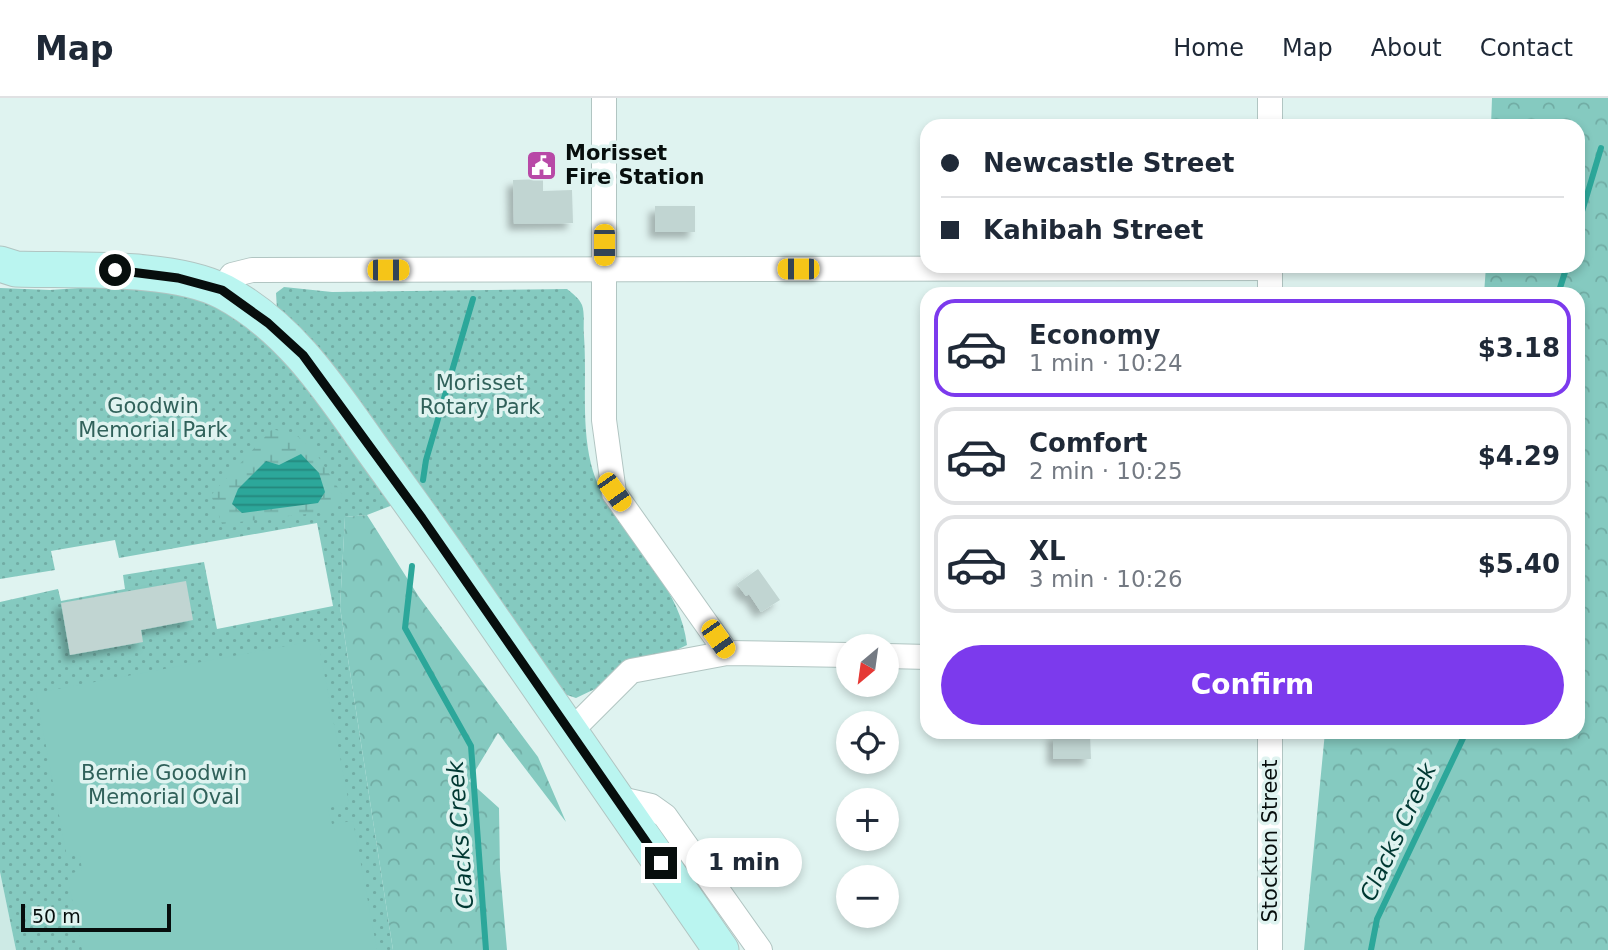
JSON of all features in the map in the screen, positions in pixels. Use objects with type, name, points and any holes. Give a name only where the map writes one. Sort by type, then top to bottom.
[{"type":"street","points":[[604,98],[604,420],[614,492],[727,653]]},
{"type":"street","points":[[1270,98],[1270,119]]},
{"type":"street","points":[[0,264],[16,269],[115,270],[200,283],[222,290],[268,323],[303,355],[429,529],[721,950]]},
{"type":"street","points":[[222,290],[232,275],[252,270],[920,268]]},
{"type":"street","points":[[570,732],[631,671],[727,653],[836,655]]},
{"type":"street","points":[[900,656],[920,657]]},
{"type":"street","name":"Stockton Street","points":[[1270,739],[1270,950]]},
{"type":"street","points":[[616,799],[651,806],[665,816],[760,950]]},
{"type":"shaded area","points":[[301,454],[319,473],[325,492],[318,503],[242,513],[232,504],[238,489],[266,461],[279,465]]},
{"type":"shaded area","points":[[0,872],[16,950],[0,950]]},
{"type":"green space","points":[[1492,98],[1608,98],[1608,950],[1304,950],[1324,739],[1585,739],[1585,287],[1484,287],[1486,273],[1585,273],[1585,119],[1491,119]]},
{"type":"green space","name":"Bernie Goodwin Memorial Oval","points":[[136,284],[206,298],[284,353],[398,503],[367,515],[345,517],[340,607],[393,950],[16,950],[0,872],[0,602],[58,589],[61,601],[125,589],[123,575],[204,562],[217,629],[333,606],[317,523],[119,558],[115,540],[51,551],[55,570],[0,579],[0,288],[50,290]]},
{"type":"green space","name":"Morisset Rotary Park","points":[[284,287],[332,292],[567,289],[573,294],[581,302],[583,312],[585,416],[591,464],[612,511],[671,596],[687,645],[576,698],[558,692],[277,310],[276,293]]},
{"type":"green space","points":[[272,429],[296,435],[314,450],[342,494],[332,511],[222,524],[211,495]],"holes":[[[301,455],[319,473],[325,492],[265,461],[279,465]]]},
{"type":"green space","points":[[367,515],[419,597],[538,757],[566,822],[498,733],[469,781],[499,808],[500,870],[507,950],[393,950],[340,607],[345,517]]},
{"type":"green space","name":"Bernie Goodwin Memorial Oval","points":[[318,640],[349,804],[328,808],[332,824],[353,821],[377,950],[82,950],[67,874],[82,871],[80,855],[67,857],[36,693]]},
{"type":"building","points":[[543,179],[543,191],[572,190],[573,223],[514,224],[513,180]]},
{"type":"building","points":[[655,206],[695,206],[695,232],[655,232]]},
{"type":"building","points":[[758,569],[780,600],[761,612],[749,594],[746,596],[737,584]]},
{"type":"building","points":[[186,581],[193,620],[141,630],[143,642],[70,655],[61,603]]},
{"type":"building","points":[[1053,739],[1090,739],[1091,759],[1053,759]]},
{"type":"waterway","name":"Clacks Creek","points":[[1585,202],[1601,148]]},
{"type":"waterway","name":"Clacks Creek","points":[[1560,287],[1565,273]]},
{"type":"waterway","name":"Clacks Creek","points":[[423,480],[426,460],[473,299]]},
{"type":"waterway","name":"Clacks Creek","points":[[412,566],[405,628],[471,746],[486,950]]},
{"type":"waterway","name":"Clacks Creek","points":[[1371,950],[1377,919],[1463,739]]},
{"type":"place","name":"Morisset Fire Station","points":[[542,165]]},
{"type":"route","points":[[115,270],[178,278],[222,290],[268,323],[303,355],[422,518],[661,863]]},
{"type":"park label","name":"Goodwin Memorial Park","points":[[153,418]]}]
